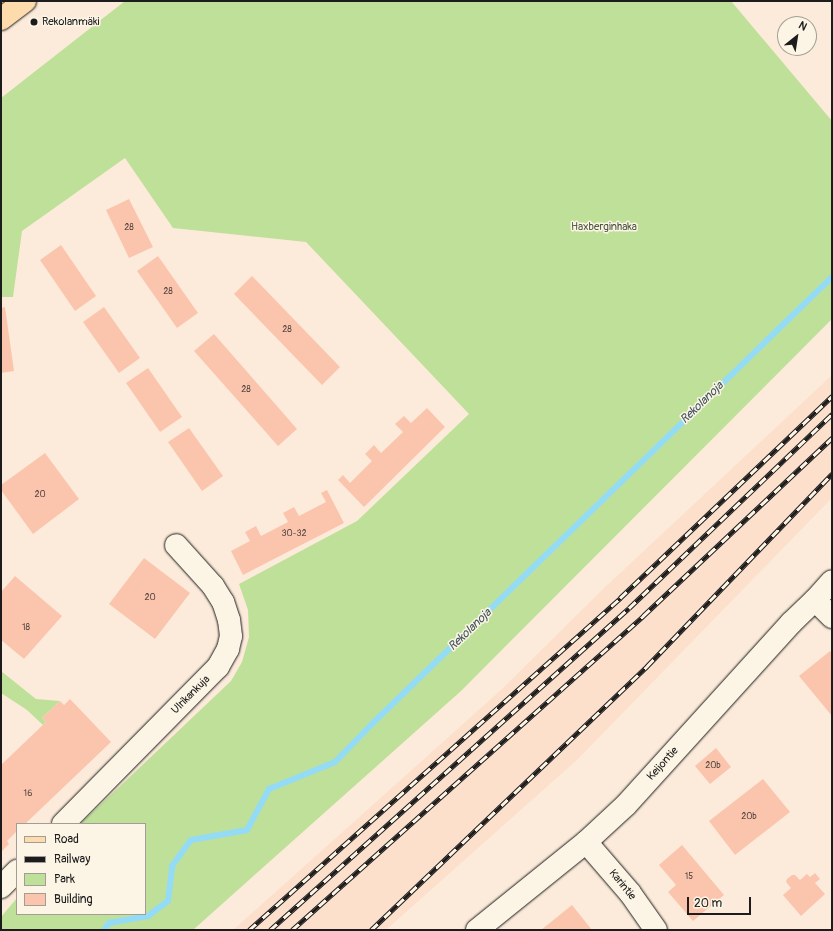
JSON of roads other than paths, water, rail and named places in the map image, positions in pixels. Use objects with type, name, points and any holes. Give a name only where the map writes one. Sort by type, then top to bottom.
[{"type":"main road","points":[[1,19],[25,1]]},
{"type":"street","name":"Ulrikankuja","points":[[64,823],[218,667],[228,649],[231,636],[229,620],[223,602],[213,586],[176,545]]},
{"type":"street","name":"Keijontie","points":[[477,930],[586,842],[626,805],[791,623],[832,581]]},
{"type":"street","points":[[815,600],[832,617]]},
{"type":"street","name":"Karintie","points":[[586,842],[630,893],[656,930]]},
{"type":"street","points":[[1,887],[16,872]]},
{"type":"waterway","name":"Rekolanoja","points":[[104,930],[109,923],[148,916],[168,901],[172,866],[191,840],[247,830],[269,789],[335,762],[375,721],[832,277]]},
{"type":"railway","points":[[249,930],[620,598],[832,396]]},
{"type":"railway","points":[[270,930],[629,608],[832,414]]},
{"type":"railway","points":[[292,930],[643,616],[832,438]]},
{"type":"railway","points":[[371,930],[647,666],[832,474]]},
{"type":"place","name":"Rekolanmäki","points":[[34,22]]},
{"type":"park label","name":"Haxberginhaka","points":[[604,227]]}]
